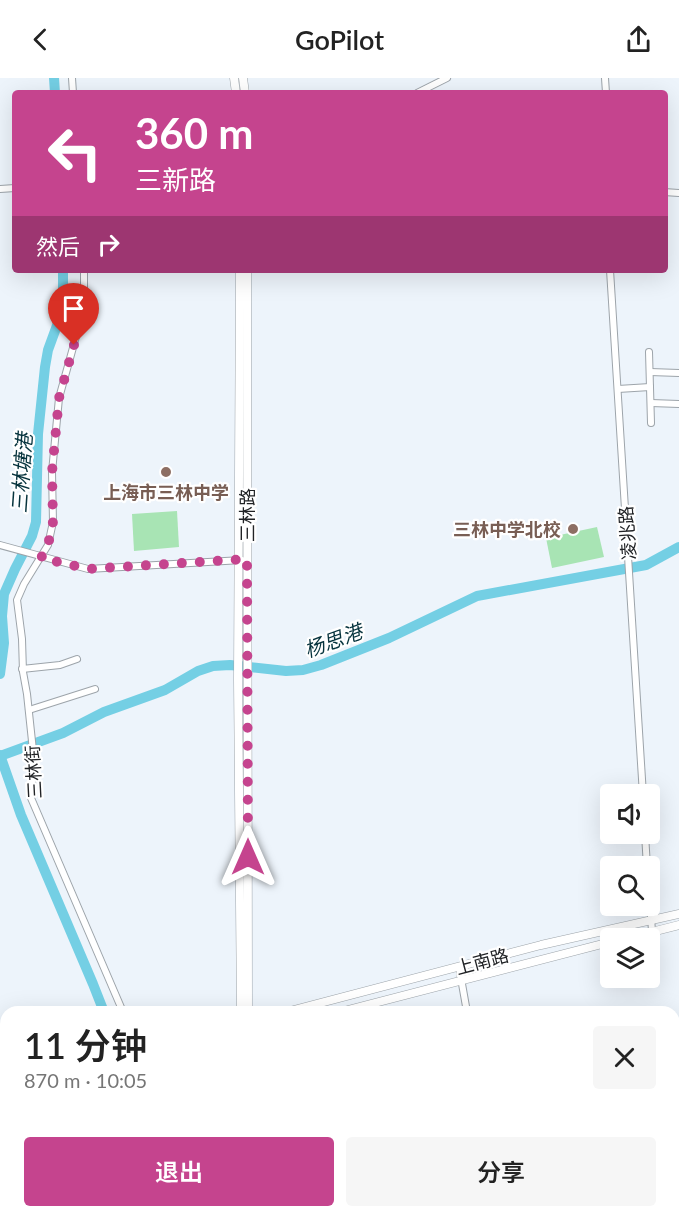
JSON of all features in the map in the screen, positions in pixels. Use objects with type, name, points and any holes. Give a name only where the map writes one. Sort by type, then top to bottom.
[{"type":"main road","name":"三林路","points":[[240,273],[243,560],[247,656],[248,1006]]},
{"type":"main road","name":"三林路","points":[[241,1006],[238,654],[243,560],[247,273]]},
{"type":"main road","name":"上南路","points":[[309,1006],[541,945],[679,914]]},
{"type":"main road","points":[[660,930],[679,925]]},
{"type":"main road","name":"上南路","points":[[363,1006],[600,945]]},
{"type":"street","points":[[423,90],[447,78]]},
{"type":"street","name":"三林街","points":[[84,273],[80,318],[62,384],[57,414],[52,472],[53,522],[48,545],[39,557],[17,600],[22,639],[22,669],[34,760],[31,798],[120,1006]]},
{"type":"street","name":"凌兆路","points":[[610,273],[642,784]]},
{"type":"street","points":[[649,352],[651,423]]},
{"type":"street","points":[[650,372],[679,373]]},
{"type":"street","points":[[618,389],[650,387]]},
{"type":"street","points":[[651,403],[679,404]]},
{"type":"street","points":[[0,545],[88,569],[243,560]]},
{"type":"street","points":[[22,669],[60,665],[77,659]]},
{"type":"street","points":[[29,711],[95,689]]},
{"type":"street","points":[[651,916],[652,928]]},
{"type":"street","points":[[459,967],[466,1006]]},
{"type":"green space","points":[[177,511],[179,547],[134,551],[132,514]]},
{"type":"green space","points":[[597,527],[604,557],[552,568],[546,538]]},
{"type":"waterway","name":"三林塘港","points":[[54,78],[55,90]]},
{"type":"waterway","name":"三林塘港","points":[[0,674],[4,643],[2,616],[4,594],[32,536],[36,522],[38,434],[45,367],[48,350],[63,309],[63,273]]},
{"type":"waterway","name":"杨思港","points":[[0,756],[63,733],[104,712],[165,690],[198,671],[213,666],[303,670],[389,638],[477,596],[646,565],[679,547]]},
{"type":"waterway","name":"三林塘港","points":[[0,755],[21,815],[102,1006]]},
{"type":"place","name":"上海市三林中学","points":[[166,472]]},
{"type":"place","name":"三林中学北校","points":[[573,529]]},
{"type":"route","points":[[74,345],[65,369],[59,398],[52,472],[53,522],[48,545],[41,558],[88,569],[247,559],[248,857]]}]
